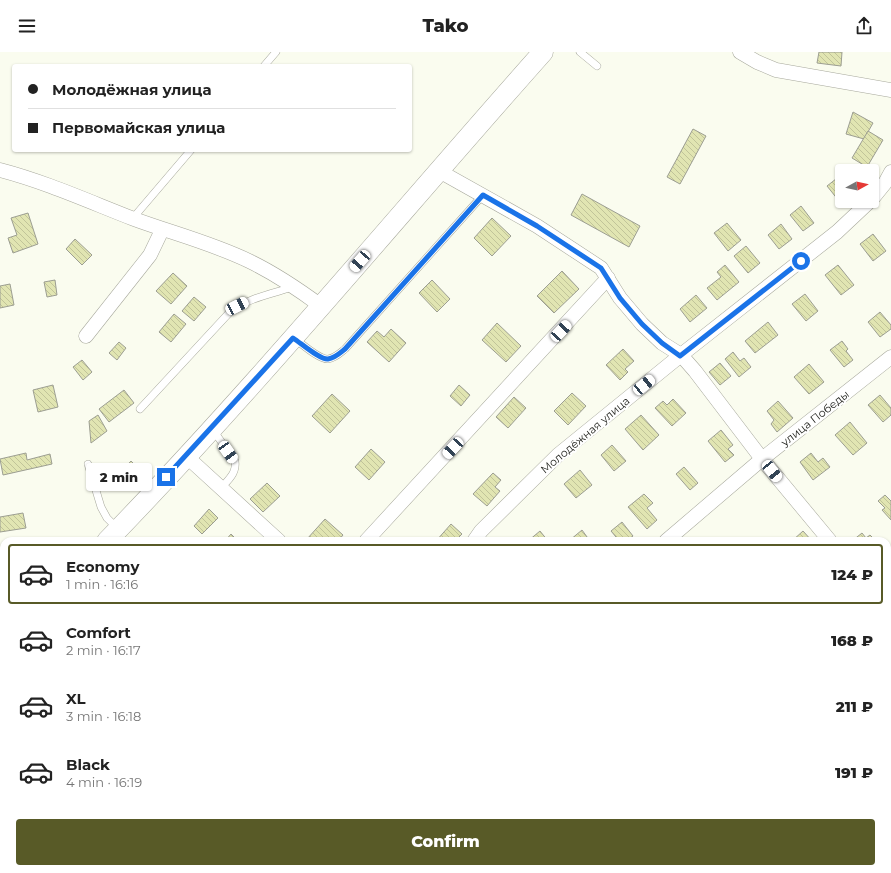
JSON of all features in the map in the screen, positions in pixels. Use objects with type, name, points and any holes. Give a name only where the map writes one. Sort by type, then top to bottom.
[{"type":"main road","points":[[112,537],[293,338],[544,52]]},
{"type":"street","points":[[740,52],[757,62],[776,70],[891,90]]},
{"type":"street","points":[[0,170],[25,176],[162,230],[219,249],[249,261],[294,286],[321,306]]},
{"type":"street","points":[[439,171],[537,226],[601,268],[620,298],[642,324],[662,343],[680,356],[695,371],[762,459],[827,537]]},
{"type":"street","name":"Молодёжная улица","points":[[879,190],[891,172]]},
{"type":"street","name":"Молодёжная улица","points":[[477,537],[481,531],[558,455],[837,232],[862,208]]},
{"type":"street","points":[[86,336],[150,255],[162,230]]},
{"type":"street","points":[[370,537],[608,278]]},
{"type":"street","name":"улица Победы","points":[[671,537],[762,459],[891,357]]},
{"type":"street","points":[[186,456],[275,537]]},
{"type":"lane","points":[[266,64],[276,52]]},
{"type":"lane","points":[[580,52],[597,66]]},
{"type":"lane","points":[[133,218],[189,152]]},
{"type":"lane","points":[[293,338],[321,358],[328,359],[336,356],[345,349],[483,195]]},
{"type":"lane","points":[[140,409],[229,312],[247,301],[294,286]]},
{"type":"lane","points":[[212,428],[235,461],[236,466],[233,474],[220,488]]},
{"type":"lane","points":[[88,464],[101,507],[107,518],[111,537]]},
{"type":"building","points":[[819,52],[842,52],[841,66],[817,63]]},
{"type":"building","points":[[853,112],[873,123],[864,139],[846,134]]},
{"type":"building","points":[[693,129],[706,136],[680,184],[667,177]]},
{"type":"building","points":[[868,131],[883,140],[869,164],[862,164],[852,158]]},
{"type":"building","points":[[835,180],[835,196],[827,186]]},
{"type":"building","points":[[582,194],[640,226],[629,247],[571,215]]},
{"type":"building","points":[[801,206],[814,223],[803,231],[790,215]]},
{"type":"building","points":[[28,213],[38,244],[13,253],[8,238],[17,235],[11,218]]},
{"type":"building","points":[[492,218],[511,236],[492,256],[474,238]]},
{"type":"building","points":[[727,223],[741,240],[728,251],[714,233]]},
{"type":"building","points":[[781,224],[792,239],[779,249],[768,235]]},
{"type":"building","points":[[873,234],[886,251],[873,261],[860,244]]},
{"type":"building","points":[[75,239],[92,255],[82,265],[66,249]]},
{"type":"building","points":[[746,246],[760,263],[748,273],[734,256]]},
{"type":"building","points":[[725,265],[739,282],[717,300],[707,288],[721,277],[717,272]]},
{"type":"building","points":[[838,265],[854,285],[841,295],[825,275]]},
{"type":"building","points":[[562,271],[579,289],[554,313],[537,296]]},
{"type":"building","points":[[173,273],[187,286],[171,304],[156,291]]},
{"type":"building","points":[[55,280],[57,295],[47,297],[44,282]]},
{"type":"building","points":[[432,280],[450,299],[437,312],[419,293]]},
{"type":"building","points":[[10,284],[14,305],[0,308],[0,286]]},
{"type":"building","points":[[805,294],[818,311],[806,321],[792,304]]},
{"type":"building","points":[[696,295],[707,308],[690,322],[680,309]]},
{"type":"building","points":[[194,297],[206,307],[194,321],[182,311]]},
{"type":"building","points":[[880,312],[891,325],[891,329],[880,337],[868,322]]},
{"type":"building","points":[[174,314],[186,324],[171,342],[159,332]]},
{"type":"building","points":[[768,322],[778,335],[755,353],[745,341]]},
{"type":"building","points":[[497,323],[521,346],[506,362],[482,340]]},
{"type":"building","points":[[391,329],[406,343],[389,362],[367,342],[377,331],[384,337]]},
{"type":"building","points":[[842,341],[848,349],[846,351],[853,360],[844,367],[830,350]]},
{"type":"building","points":[[119,342],[126,348],[117,360],[109,353]]},
{"type":"building","points":[[623,349],[634,361],[625,369],[628,372],[620,380],[606,365]]},
{"type":"building","points":[[733,352],[740,361],[744,358],[751,367],[739,377],[725,359]]},
{"type":"building","points":[[82,360],[92,372],[83,380],[73,367]]},
{"type":"building","points":[[720,363],[731,376],[720,385],[709,372]]},
{"type":"building","points":[[809,364],[824,382],[809,394],[794,377]]},
{"type":"building","points":[[53,385],[58,407],[38,412],[33,390]]},
{"type":"building","points":[[459,385],[470,395],[461,406],[450,396]]},
{"type":"building","points":[[124,390],[134,403],[109,422],[99,409]]},
{"type":"building","points":[[572,393],[586,406],[568,425],[554,411]]},
{"type":"building","points":[[332,394],[350,411],[330,433],[312,416]]},
{"type":"building","points":[[880,395],[891,408],[891,415],[883,422],[868,405]]},
{"type":"building","points":[[514,397],[526,408],[508,428],[496,417]]},
{"type":"building","points":[[673,399],[686,413],[672,426],[655,408],[663,401],[667,405]]},
{"type":"building","points":[[778,401],[793,418],[777,432],[771,424],[774,420],[767,411]]},
{"type":"building","points":[[98,415],[107,431],[91,443],[89,421]]},
{"type":"building","points":[[641,415],[659,435],[643,450],[625,429]]},
{"type":"building","points":[[850,422],[867,443],[853,455],[835,435]]},
{"type":"building","points":[[721,430],[733,445],[728,449],[734,455],[725,462],[708,441]]},
{"type":"building","points":[[612,445],[626,461],[614,471],[601,455]]},
{"type":"building","points":[[371,449],[385,462],[369,480],[355,467]]},
{"type":"building","points":[[26,453],[27,460],[50,454],[52,464],[3,475],[0,459]]},
{"type":"building","points":[[811,453],[818,462],[823,458],[830,467],[813,480],[800,462]]},
{"type":"building","points":[[131,461],[140,470],[130,481],[121,472]]},
{"type":"building","points":[[684,467],[698,483],[690,490],[676,474]]},
{"type":"building","points":[[580,470],[592,485],[576,498],[564,484]]},
{"type":"building","points":[[493,473],[501,480],[495,487],[500,491],[487,506],[473,494]]},
{"type":"building","points":[[267,483],[280,496],[263,512],[250,499]]},
{"type":"building","points":[[644,494],[653,503],[647,508],[657,520],[647,529],[628,507]]},
{"type":"building","points":[[885,495],[891,501],[891,520],[882,510],[885,508],[878,501]]},
{"type":"building","points":[[209,509],[218,518],[202,534],[194,526]]},
{"type":"building","points":[[23,513],[26,528],[0,532],[0,517]]},
{"type":"building","points":[[325,519],[343,535],[341,537],[309,537]]},
{"type":"building","points":[[622,522],[633,536],[616,537],[611,531]]},
{"type":"building","points":[[451,524],[462,534],[459,537],[440,537]]},
{"type":"building","points":[[582,530],[587,537],[574,537]]},
{"type":"building","points":[[540,531],[545,537],[533,537]]},
{"type":"building","points":[[803,531],[808,537],[796,537]]},
{"type":"building","points":[[862,533],[865,537],[857,537]]},
{"type":"route","points":[[166,477],[293,338],[321,358],[328,359],[336,356],[345,349],[483,195],[537,226],[601,268],[620,298],[642,324],[662,343],[680,356],[801,261]]}]
